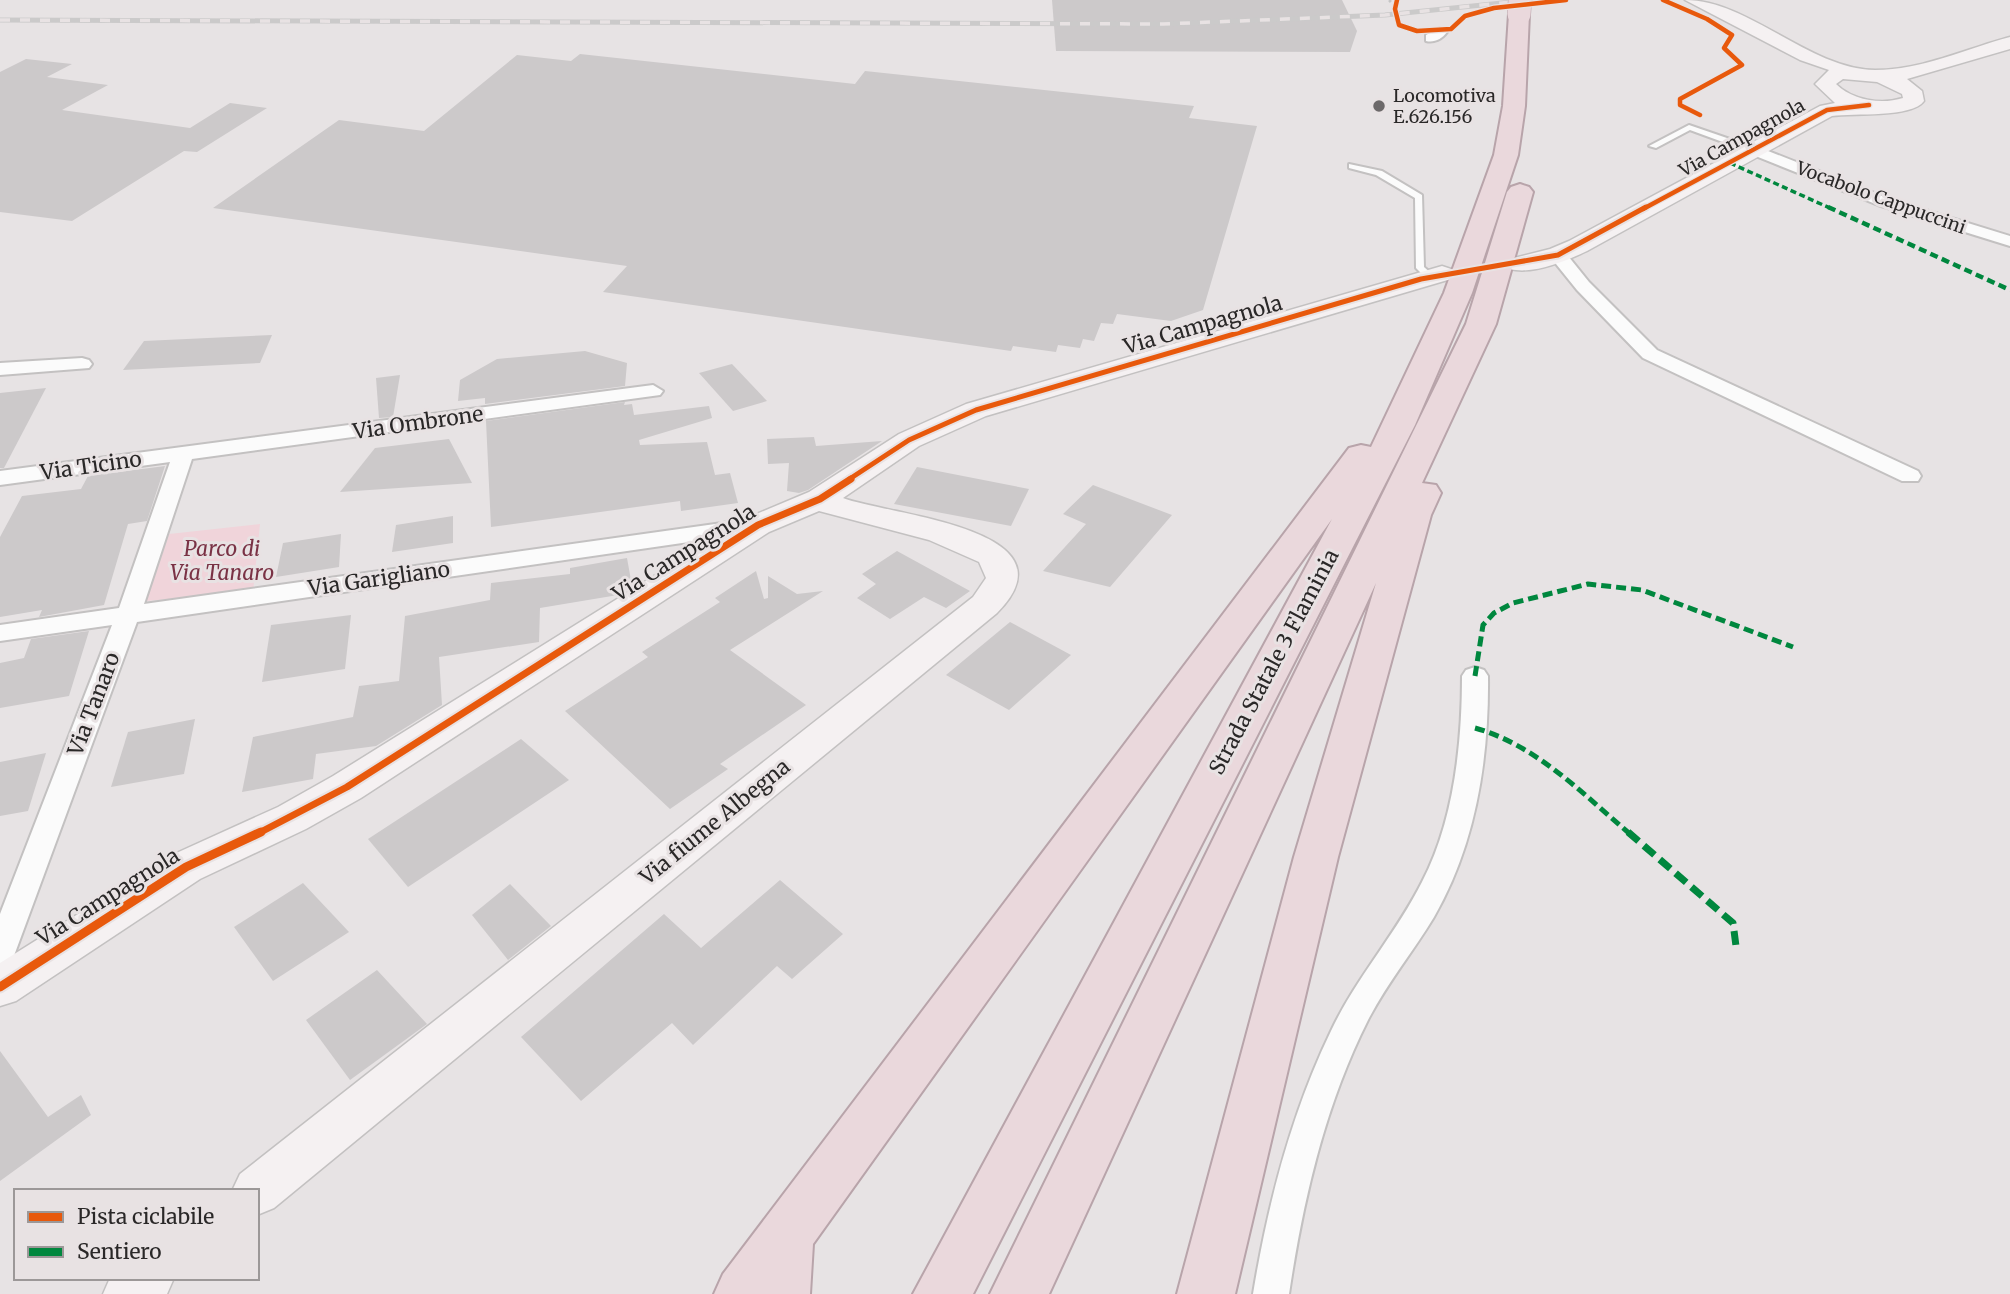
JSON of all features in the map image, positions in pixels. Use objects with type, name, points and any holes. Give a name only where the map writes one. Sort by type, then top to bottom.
[{"type":"highway","name":"Strada Statale 3 Flaminia","points":[[1529,7],[1538,111]]},
{"type":"highway","name":"Strada Statale 3 Flaminia","points":[[942,1294],[1399,425],[1458,293],[1506,155],[1529,7]]},
{"type":"highway","name":"Strada Statale 3 Flaminia","points":[[1018,1294],[1482,324],[1525,174]]},
{"type":"highway","points":[[1206,1294],[1316,857],[1414,515],[1469,388],[1482,324]]},
{"type":"highway","points":[[743,1294],[1370,443],[1407,373],[1440,333]]},
{"type":"highway","points":[[781,1294],[786,1237]]},
{"type":"street","points":[[1700,3],[1807,56],[1865,74]]},
{"type":"street","points":[[1910,79],[2010,43]]},
{"type":"street","points":[[1807,56],[1829,92]]},
{"type":"street","name":"Via Campagnola","points":[[1519,264],[1558,255],[1753,150],[1829,92],[1865,74],[1910,79],[1916,96],[1908,105],[1869,105],[1829,92]]},
{"type":"street","name":"Vocabolo Cappuccini","points":[[1753,150],[1884,202],[2010,242]]},
{"type":"street","points":[[1558,255],[1583,286],[1650,355],[1910,475]]},
{"type":"street","name":"Via Campagnola","points":[[0,987],[186,867],[292,818],[347,787],[758,525],[820,499],[909,440],[976,410],[1436,276]]},
{"type":"street","points":[[0,369],[82,364]]},
{"type":"street","name":"Via Ombrone","points":[[183,454],[653,391]]},
{"type":"street","name":"Via Ticino","points":[[0,478],[183,454]]},
{"type":"street","name":"Via Tanaro","points":[[0,953],[128,615],[183,454]]},
{"type":"street","name":"Via fiume Albegna","points":[[259,1189],[985,605],[997,592],[1003,578],[1000,565],[990,553],[951,537],[835,507],[820,499]]},
{"type":"street","name":"Via Garigliano","points":[[0,633],[758,525]]},
{"type":"street","points":[[1271,1294],[1281,1226],[1303,1142],[1329,1071],[1358,1009],[1390,955],[1425,906],[1449,851],[1473,750],[1475,676]]},
{"type":"street","points":[[129,1294],[146,1280]]},
{"type":"lane","points":[[1653,146],[1689,127],[1753,150]]},
{"type":"lane","points":[[1352,166],[1358,170],[1379,173],[1419,197],[1420,268],[1436,276]]},
{"type":"green space","name":"Parco di Via Tanaro","points":[[260,524],[253,592],[146,601],[169,534]]},
{"type":"building","points":[[1052,0],[1342,0],[1357,31],[1350,52],[1056,51]]},
{"type":"building","points":[[580,54],[855,84],[865,71],[1194,106],[1189,118],[1257,126],[1203,310],[1171,321],[1117,314],[1113,324],[1101,323],[1094,341],[1083,339],[1080,348],[1058,345],[1056,352],[1013,346],[1011,351],[603,292],[627,266],[213,208],[339,120],[424,131],[517,55],[571,61]]},
{"type":"building","points":[[26,59],[72,64],[47,77],[108,85],[62,110],[190,128],[230,103],[267,108],[197,152],[184,151],[72,221],[0,212],[0,72]]},
{"type":"building","points":[[272,335],[260,363],[123,370],[144,341]]},
{"type":"building","points":[[585,351],[627,363],[625,386],[485,404],[485,398],[458,401],[460,380],[497,359]]},
{"type":"building","points":[[732,364],[767,401],[733,411],[699,373]]},
{"type":"building","points":[[400,375],[393,417],[379,418],[376,378]]},
{"type":"building","points":[[46,388],[4,468],[0,468],[0,393]]},
{"type":"building","points":[[625,402],[624,405],[632,404],[634,415],[709,406],[712,418],[639,440],[640,445],[707,442],[715,475],[730,473],[738,503],[681,511],[680,501],[491,527],[486,421]]},
{"type":"building","points":[[814,437],[816,446],[882,441],[808,490],[799,493],[787,491],[789,463],[768,464],[767,439]]},
{"type":"building","points":[[449,439],[472,483],[340,492],[375,448]]},
{"type":"building","points":[[165,466],[147,521],[128,524],[104,605],[39,617],[42,610],[0,617],[0,537],[22,496],[81,489],[88,476]]},
{"type":"building","points":[[917,467],[1029,489],[1011,526],[894,504]]},
{"type":"building","points":[[1093,485],[1172,515],[1110,587],[1043,571],[1086,524],[1063,514]]},
{"type":"building","points":[[453,516],[453,543],[392,552],[396,525]]},
{"type":"building","points":[[341,534],[339,567],[276,577],[283,543]]},
{"type":"building","points":[[897,551],[970,591],[946,608],[924,597],[890,619],[857,598],[876,584],[862,574]]},
{"type":"building","points":[[627,558],[632,586],[618,595],[540,608],[539,642],[439,657],[442,705],[376,746],[316,754],[313,779],[242,792],[253,737],[353,717],[359,686],[399,681],[405,616],[490,600],[491,583],[570,574],[570,568]]},
{"type":"building","points":[[756,571],[764,599],[768,598],[768,576],[797,594],[823,591],[730,650],[806,705],[720,764],[728,769],[670,809],[565,711],[648,657],[642,652],[720,602],[715,598]]},
{"type":"building","points":[[351,615],[345,669],[262,682],[271,625]]},
{"type":"building","points":[[1010,622],[1071,655],[1009,710],[946,675]]},
{"type":"building","points":[[89,631],[69,696],[0,708],[0,663],[24,658],[31,639]]},
{"type":"building","points":[[195,719],[184,774],[111,787],[128,732]]},
{"type":"building","points":[[521,739],[569,780],[408,887],[368,839]]},
{"type":"building","points":[[46,753],[28,811],[0,816],[0,762]]},
{"type":"building","points":[[780,880],[843,934],[792,979],[777,966],[693,1045],[672,1023],[581,1101],[521,1037],[664,914],[701,948]]},
{"type":"building","points":[[303,883],[349,932],[273,981],[234,927]]},
{"type":"building","points":[[510,884],[551,926],[508,960],[472,915]]},
{"type":"building","points":[[377,970],[427,1024],[350,1080],[306,1020]]},
{"type":"building","points":[[0,1051],[48,1117],[81,1095],[91,1115],[0,1181]]},
{"type":"railway","points":[[0,20],[1163,24],[1385,15],[1531,0]]},
{"type":"marked path","points":[[1730,163],[2010,290]]},
{"type":"marked path","points":[[1475,676],[1483,625],[1494,613],[1513,603],[1588,584],[1642,590],[1793,647]]},
{"type":"marked path","points":[[1475,728],[1497,734],[1554,769],[1733,923],[1736,946]]},
{"type":"cycle path","points":[[1397,0],[1395,9],[1399,25],[1417,31],[1451,29],[1465,16],[1494,8],[1566,0]]},
{"type":"cycle path","points":[[1663,0],[1707,19],[1732,35],[1724,48],[1742,65],[1680,99],[1680,105],[1700,115]]},
{"type":"cycle path","points":[[0,987],[186,867],[292,818],[347,787],[758,525],[820,499],[909,440],[976,410],[1421,279],[1558,255],[1827,110],[1869,105]]},
{"type":"place","name":"Locomotiva E.626.156","points":[[1379,106]]}]
